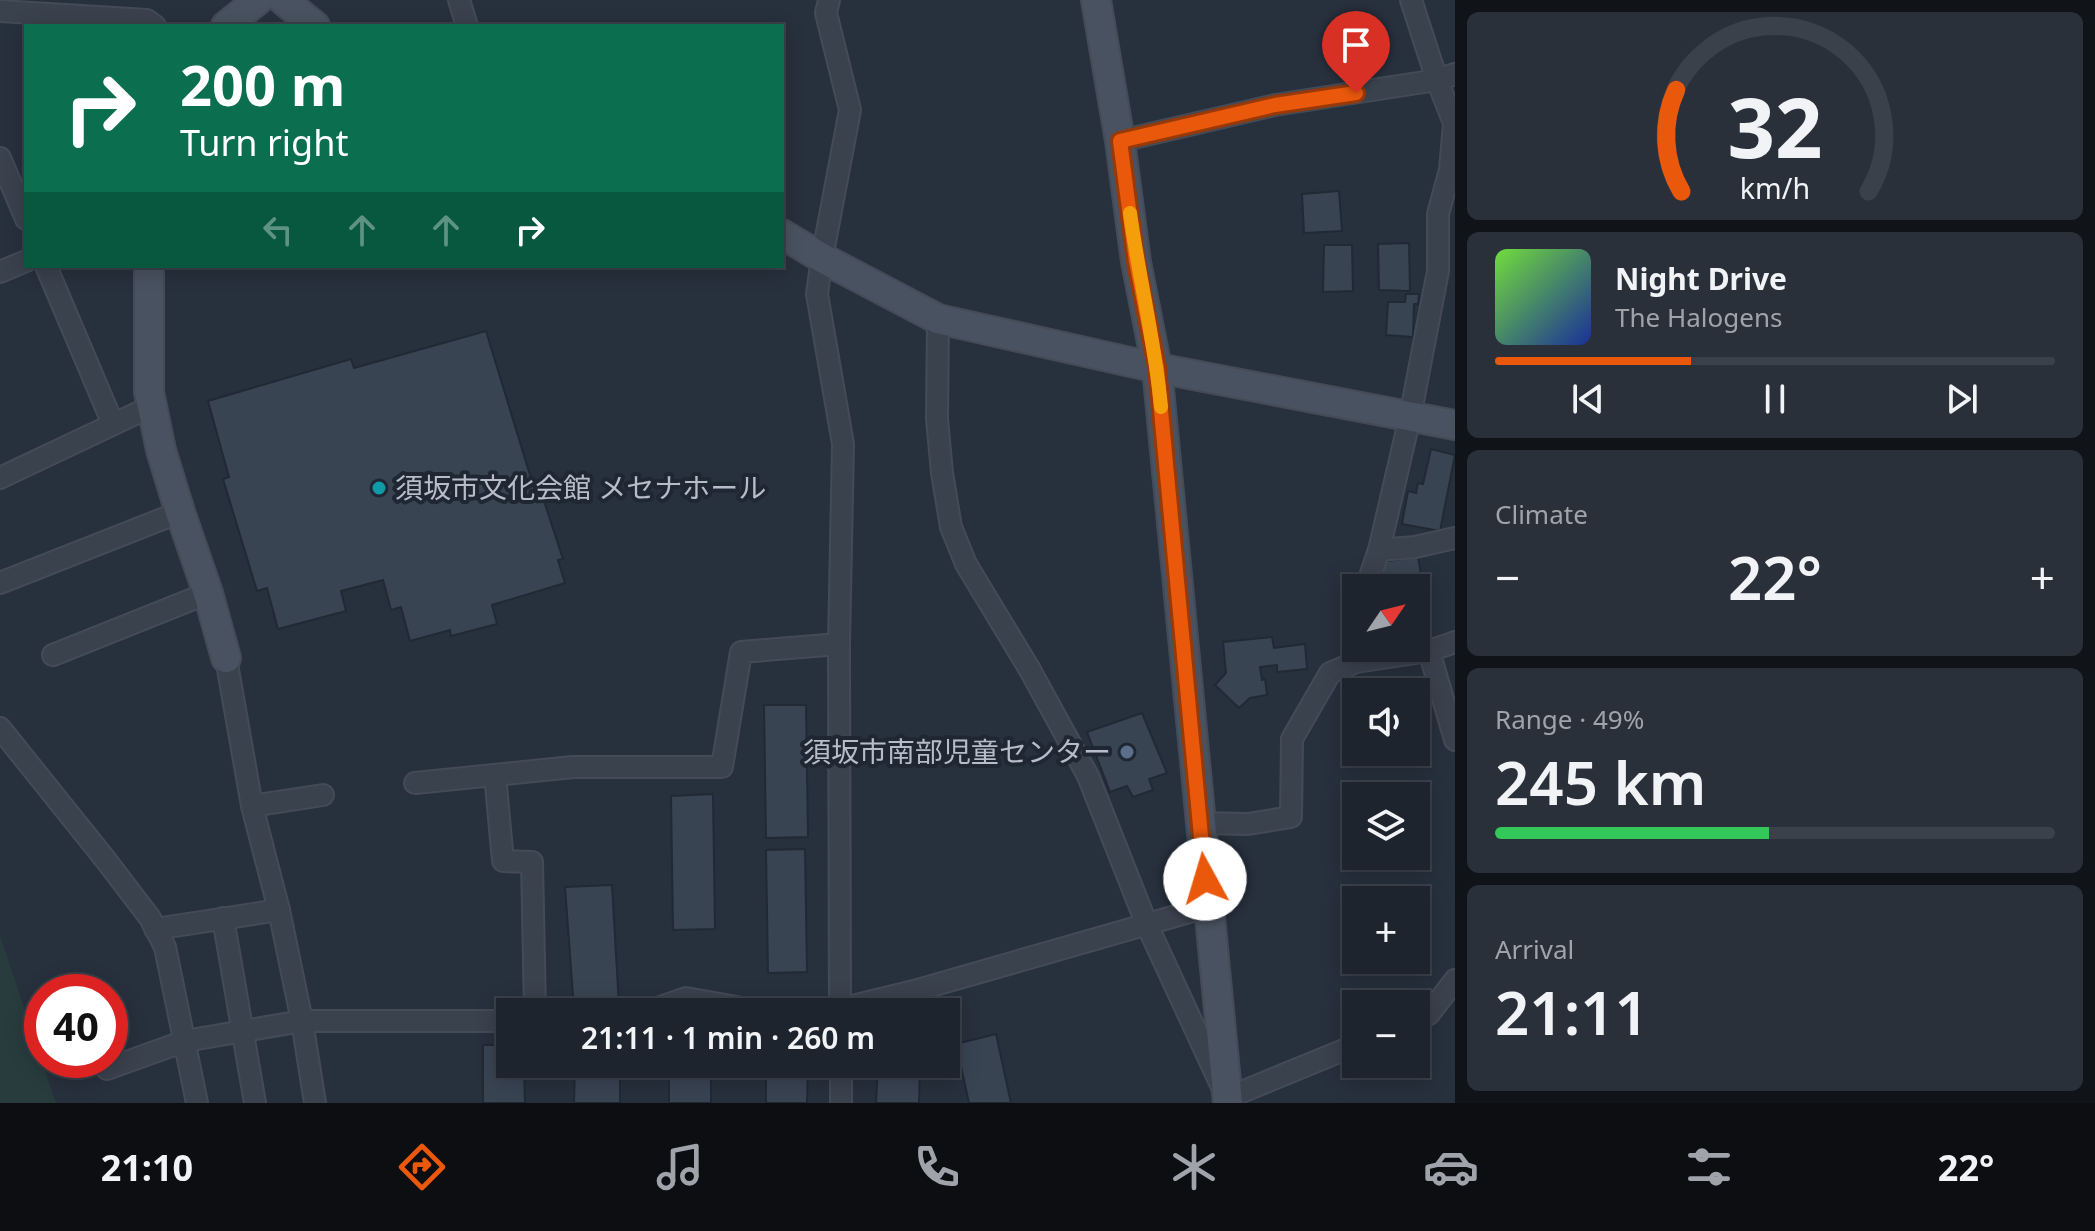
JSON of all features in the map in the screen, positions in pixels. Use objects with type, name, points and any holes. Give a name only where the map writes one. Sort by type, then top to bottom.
[{"type":"street","points":[[228,24],[258,0]]},
{"type":"street","points":[[283,0],[313,24]]},
{"type":"street","points":[[459,0],[466,24]]},
{"type":"street","points":[[829,0],[826,13],[850,110],[817,294],[843,444],[839,644],[840,998]]},
{"type":"street","points":[[1096,0],[1120,141],[1136,262],[1157,368],[1228,1101]]},
{"type":"street","points":[[1371,574],[1410,417],[1438,271],[1438,214],[1450,170],[1454,123],[1446,77],[1411,0]]},
{"type":"street","points":[[0,11],[147,20],[152,24]]},
{"type":"street","points":[[1120,141],[1275,105],[1446,77]]},
{"type":"street","points":[[0,158],[24,214]]},
{"type":"street","points":[[784,235],[938,319],[1157,368],[1455,425]]},
{"type":"street","points":[[0,272],[24,262]]},
{"type":"street","points":[[47,268],[113,424]]},
{"type":"street","points":[[149,268],[149,392],[161,450],[226,658],[252,806],[279,910],[315,1103]]},
{"type":"street","points":[[938,319],[937,419],[951,527],[966,564],[1030,670],[1088,776],[1147,925],[1228,1101]]},
{"type":"street","points":[[0,478],[152,406]]},
{"type":"street","points":[[0,583],[180,512]]},
{"type":"street","points":[[1379,550],[1415,547],[1455,538]]},
{"type":"street","points":[[53,655],[208,593]]},
{"type":"street","points":[[1430,651],[1455,642]]},
{"type":"street","points":[[415,783],[573,767],[722,767],[741,652],[839,644]]},
{"type":"street","points":[[1430,654],[1455,740]]},
{"type":"street","points":[[1199,823],[1248,824],[1291,817],[1292,739],[1330,673],[1346,662]]},
{"type":"street","points":[[0,728],[150,918],[165,947],[197,1103]]},
{"type":"street","points":[[495,775],[503,861],[532,862],[535,998]]},
{"type":"street","points":[[252,806],[323,795]]},
{"type":"street","points":[[886,998],[1207,907]]},
{"type":"street","points":[[155,929],[279,910]]},
{"type":"street","points":[[223,918],[255,1103]]},
{"type":"street","points":[[1430,1013],[1455,980]]},
{"type":"street","points":[[128,1061],[185,1041],[302,1021],[496,1021]]},
{"type":"street","points":[[1228,1101],[1342,1051]]},
{"type":"street","points":[[841,1078],[841,1103]]},
{"type":"green space","points":[[0,936],[24,1008],[24,1078],[48,1078],[56,1103],[0,1103]]},
{"type":"building","points":[[1339,191],[1342,231],[1304,233],[1302,194]]},
{"type":"building","points":[[1409,243],[1410,291],[1379,290],[1378,244]]},
{"type":"building","points":[[1324,245],[1352,245],[1353,291],[1323,292]]},
{"type":"building","points":[[1406,294],[1419,294],[1418,304],[1414,304],[1413,337],[1386,335],[1388,302],[1405,302]]},
{"type":"building","name":"須坂市文化会館 メセナホール","points":[[486,331],[537,498],[543,498],[563,559],[558,560],[565,583],[492,605],[497,624],[451,636],[450,630],[410,641],[401,607],[391,610],[383,580],[341,591],[346,611],[278,629],[267,588],[257,591],[223,479],[229,477],[208,401],[351,359],[354,368]]},
{"type":"building","points":[[1431,449],[1455,455],[1440,531],[1402,524],[1408,491],[1416,493],[1418,483],[1423,484]]},
{"type":"building","points":[[1418,557],[1421,574],[1382,574],[1380,562]]},
{"type":"building","points":[[1272,637],[1274,648],[1305,644],[1307,669],[1277,672],[1277,665],[1260,667],[1267,695],[1250,698],[1239,708],[1215,685],[1226,673],[1223,642]]},
{"type":"building","points":[[764,705],[806,705],[808,837],[766,838]]},
{"type":"building","name":"須坂市南部児童センター","points":[[1142,713],[1167,773],[1149,779],[1153,790],[1133,797],[1127,786],[1110,792],[1087,732]]},
{"type":"building","points":[[713,794],[715,929],[673,930],[671,796]]},
{"type":"building","points":[[805,849],[807,972],[768,973],[766,850]]},
{"type":"building","points":[[612,885],[619,998],[573,998],[565,887]]},
{"type":"building","points":[[996,1034],[1011,1103],[969,1103],[960,1062],[960,1043]]},
{"type":"building","points":[[483,1045],[496,1045],[496,1078],[524,1078],[525,1103],[483,1103]]},
{"type":"building","points":[[575,1078],[620,1078],[620,1103],[574,1103]]},
{"type":"building","points":[[669,1078],[711,1078],[711,1103],[669,1103]]},
{"type":"building","points":[[766,1078],[808,1078],[807,1103],[766,1103]]},
{"type":"building","points":[[877,1078],[920,1078],[919,1103],[876,1103]]},
{"type":"slow traffic","points":[[1130,213],[1161,407]]},
{"type":"place","name":"須坂市文化会館 メセナホール","points":[[379,488]]},
{"type":"place","name":"須坂市南部児童センター","points":[[1127,752]]},
{"type":"route","points":[[1205,879],[1157,368],[1136,262],[1120,141],[1275,105],[1356,93]]}]
